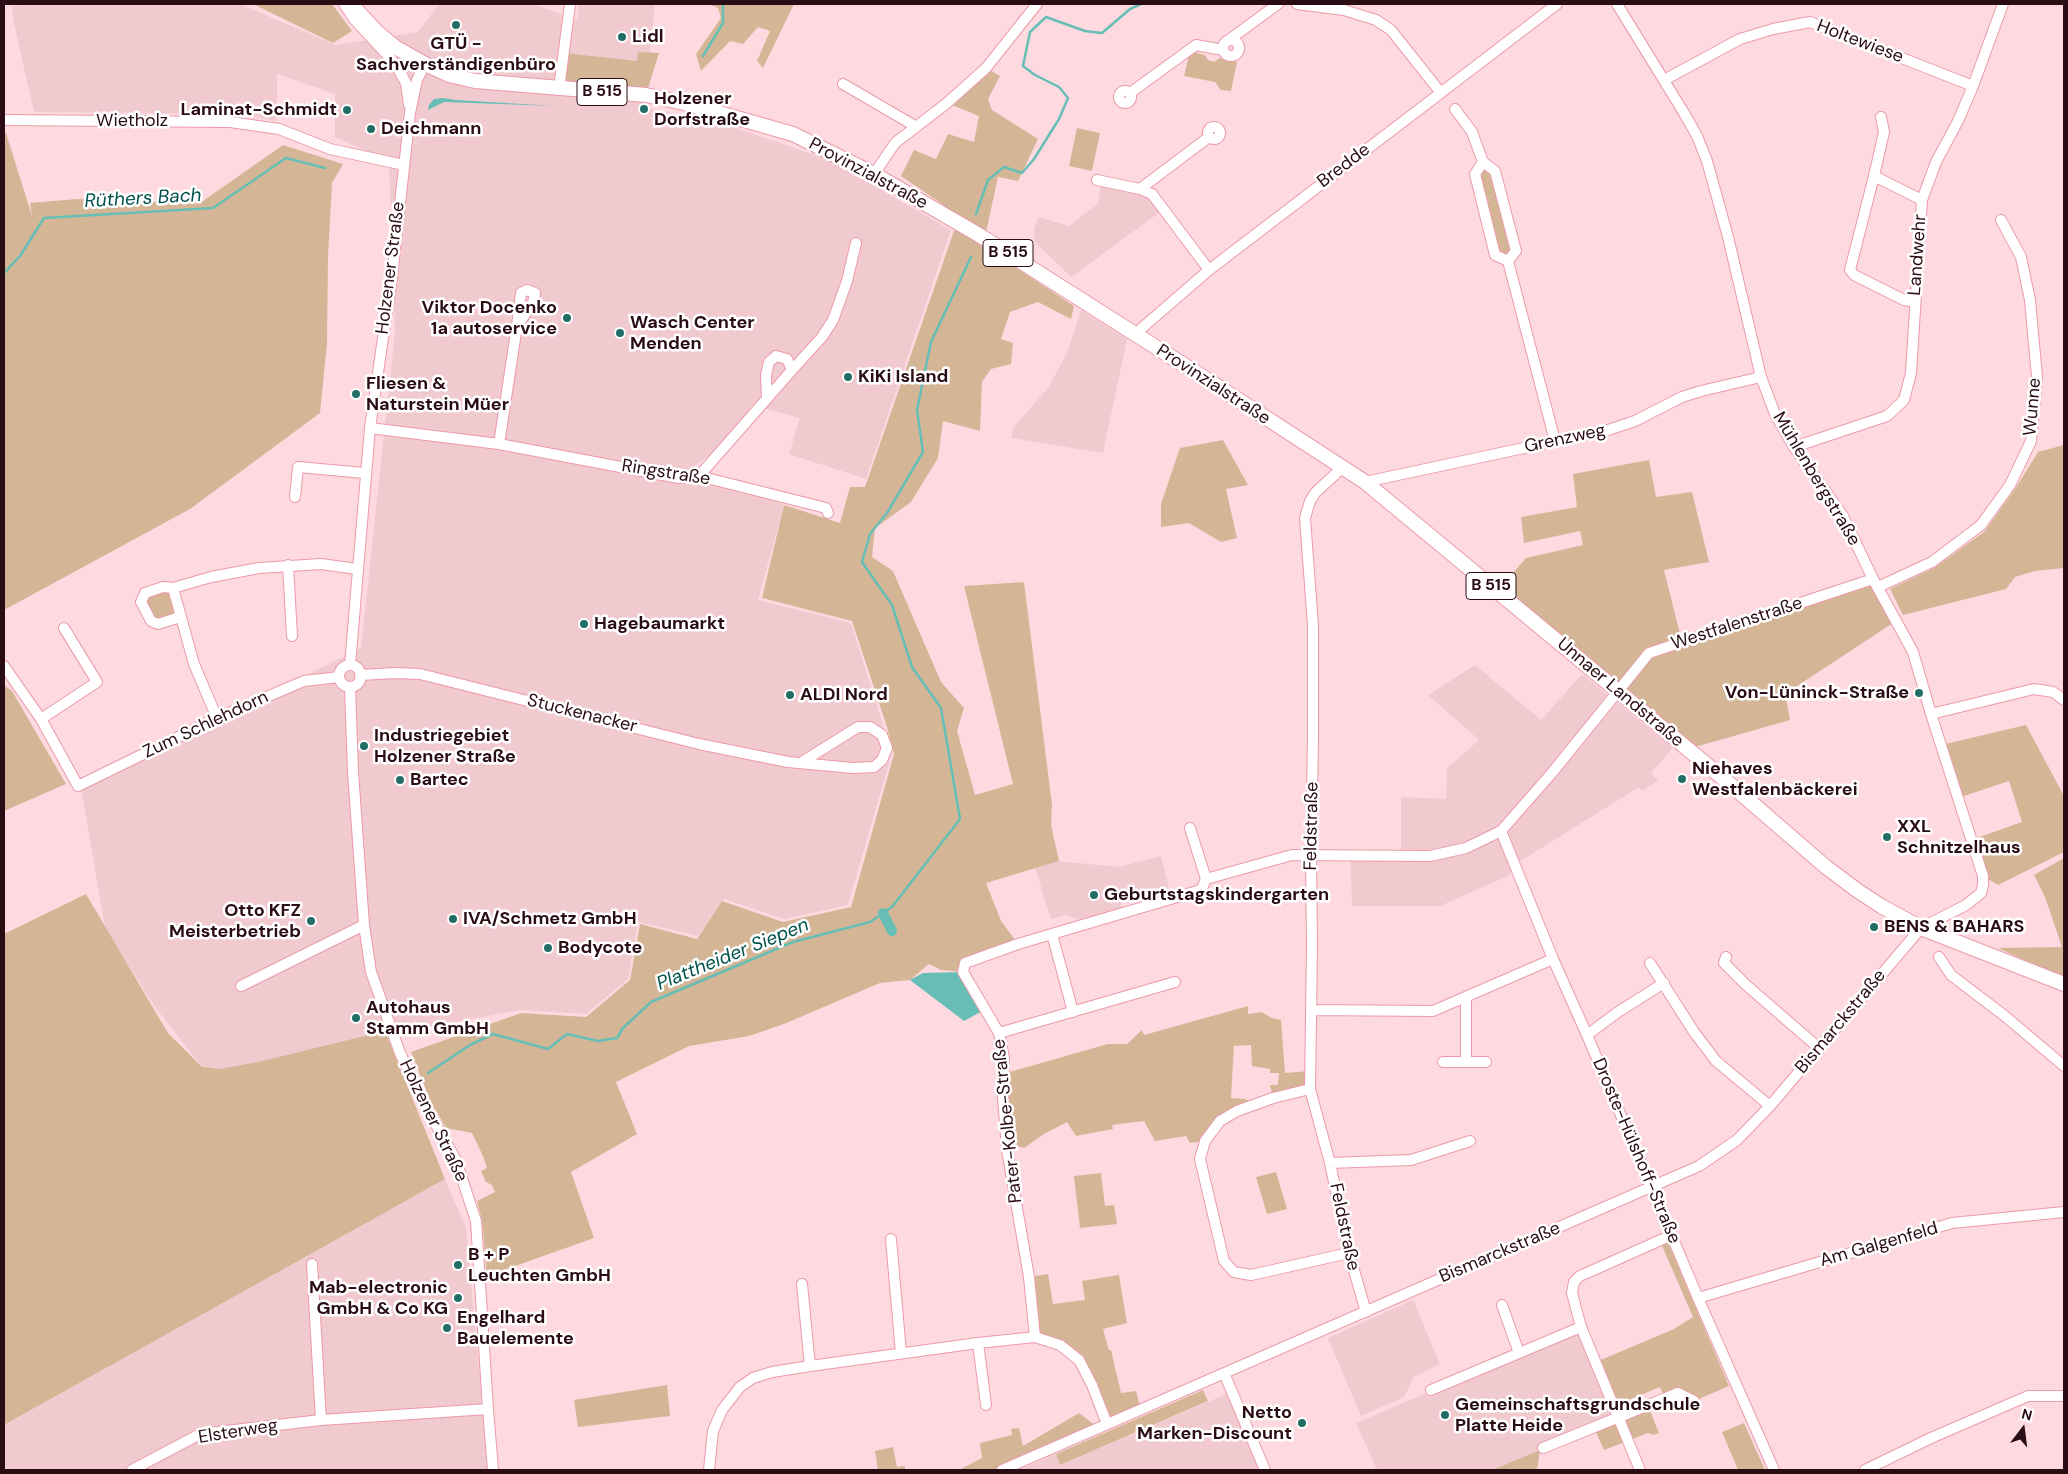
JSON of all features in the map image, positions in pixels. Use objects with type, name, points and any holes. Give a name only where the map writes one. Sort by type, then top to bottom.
[{"type":"main road","name":"Provinzialstraße","points":[[351,4],[378,33],[395,47],[424,64],[475,82],[646,95],[711,110],[793,134],[874,174],[979,235],[1342,468]]},
{"type":"main road","name":"Unnaer Landstraße","points":[[1342,468],[1397,507],[1724,779],[1841,879],[1880,906],[1921,928],[2064,984]]},
{"type":"street","points":[[344,4],[354,19],[392,60],[400,72],[406,83],[410,113]]},
{"type":"street","points":[[559,89],[570,4]]},
{"type":"street","points":[[874,174],[895,143],[947,103],[986,68],[1037,4]]},
{"type":"street","points":[[1130,93],[1196,45],[1225,46],[1278,4]]},
{"type":"street","points":[[1297,4],[1344,10],[1376,20],[1391,30],[1441,92]]},
{"type":"street","name":"Bredde","points":[[1135,334],[1209,270],[1557,4]]},
{"type":"street","name":"Mühlenbergstraße","points":[[1617,4],[1697,136],[1707,161],[1724,220],[1760,377],[1775,414],[1794,447],[1844,516],[1875,583],[1913,652],[1983,876],[1981,893],[1975,899],[1921,928]]},
{"type":"street","name":"Landwehr","points":[[1794,447],[1887,416],[1904,400],[1911,373],[1922,200],[1936,162],[1974,86],[2003,4]]},
{"type":"street","name":"Holtewiese","points":[[1664,80],[1740,39],[1773,29],[1810,22],[1974,86]]},
{"type":"street","name":"Holzener Straße","points":[[350,665],[370,428],[392,276],[410,113],[417,80],[424,64]]},
{"type":"street","points":[[843,84],[916,126]]},
{"type":"street","points":[[1455,109],[1472,132],[1483,162],[1495,171],[1516,251],[1508,261]]},
{"type":"street","points":[[1881,117],[1884,132],[1850,270],[1854,275],[1904,300],[1915,302]]},
{"type":"street","name":"Wietholz","points":[[4,120],[230,122],[279,128],[336,151],[404,166]]},
{"type":"street","points":[[1140,189],[1209,137]]},
{"type":"street","points":[[1483,162],[1475,174],[1496,255],[1508,261],[1555,441]]},
{"type":"street","points":[[1874,176],[1922,200]]},
{"type":"street","points":[[1096,180],[1140,189],[1152,194],[1158,199],[1209,270]]},
{"type":"street","name":"Wunne","points":[[1875,583],[1932,562],[1981,525],[2010,485],[2031,441],[2037,377],[2030,300],[2020,257],[2001,220]]},
{"type":"street","points":[[699,476],[822,337],[833,320],[843,297],[856,243]]},
{"type":"street","points":[[499,444],[517,326]]},
{"type":"street","points":[[767,398],[766,375],[769,362],[776,356],[787,359],[792,370]]},
{"type":"street","name":"Grenzweg","points":[[1364,482],[1608,430],[1635,420],[1682,397],[1760,377]]},
{"type":"street","name":"Ringstraße","points":[[370,428],[499,444],[680,478],[699,476],[826,508],[828,513]]},
{"type":"street","points":[[295,498],[298,467],[365,473]]},
{"type":"street","name":"Feldstraße","points":[[1342,468],[1316,492],[1310,501],[1305,518],[1312,626],[1313,737],[1310,855],[1310,1089],[1330,1163],[1349,1253],[1366,1312]]},
{"type":"street","points":[[180,617],[158,624],[151,621],[141,602],[145,593],[163,587],[173,588],[211,577],[259,568],[321,564],[357,569]]},
{"type":"street","points":[[288,565],[292,636]]},
{"type":"street","name":"Westfalenstraße","points":[[1617,691],[1649,653],[1875,583]]},
{"type":"street","points":[[173,588],[194,664],[216,718]]},
{"type":"street","points":[[4,666],[40,719],[97,682],[64,628]]},
{"type":"street","points":[[350,665],[358,668],[360,675],[356,684],[350,687],[342,684],[339,677],[341,669],[350,665]]},
{"type":"street","name":"Stuckenacker","points":[[360,675],[395,672],[420,674],[699,744],[788,762],[853,768],[874,767],[882,760],[887,748],[882,734],[870,727],[858,727],[802,762]]},
{"type":"street","name":"Zum Schlehdorn","points":[[40,719],[78,786],[216,718],[304,681],[339,677]]},
{"type":"street","name":"Holzener Straße","points":[[350,687],[353,772],[364,925],[371,972],[400,1053],[427,1109],[456,1160],[476,1221],[493,1470]]},
{"type":"street","points":[[1931,714],[2034,689],[2053,692],[2064,700]]},
{"type":"street","name":"Pater-Kolbe-Straße","points":[[1035,1337],[1029,1277],[1007,1150],[1003,1096],[1004,1058],[999,1033],[963,972],[965,963],[1052,934],[1201,890],[1206,879],[1292,855],[1430,856],[1466,848],[1501,831],[1556,768],[1617,691]]},
{"type":"street","points":[[1190,828],[1206,879]]},
{"type":"street","name":"Droste-Hülshoff-Straße","points":[[1501,831],[1553,959],[1774,1470]]},
{"type":"street","points":[[241,986],[364,925]]},
{"type":"street","name":"Bismarckstraße","points":[[1002,1470],[1699,1166],[1737,1140],[1770,1106],[1921,928]]},
{"type":"street","points":[[1052,934],[1072,1012]]},
{"type":"street","points":[[1726,957],[1724,963],[1745,984],[1820,1049]]},
{"type":"street","points":[[1940,957],[1951,975],[2006,1017],[2064,1066]]},
{"type":"street","points":[[1311,1010],[1433,1011],[1553,959]]},
{"type":"street","points":[[1650,963],[1694,1032],[1716,1061],[1770,1106]]},
{"type":"street","points":[[999,1033],[1175,982]]},
{"type":"street","points":[[1587,1035],[1618,1012],[1664,983]]},
{"type":"street","points":[[1466,997],[1466,1062]]},
{"type":"street","points":[[1443,1062],[1486,1062]]},
{"type":"street","points":[[1310,1089],[1273,1098],[1236,1111],[1220,1121],[1205,1141],[1200,1159],[1224,1261],[1234,1272],[1251,1276],[1349,1253]]},
{"type":"street","points":[[1330,1163],[1411,1160],[1470,1141]]},
{"type":"street","name":"Am Galgenfeld","points":[[1698,1298],[1952,1223],[2064,1212]]},
{"type":"street","points":[[1640,1470],[1581,1328],[1572,1293],[1574,1282],[1580,1276],[1672,1235]]},
{"type":"street","points":[[891,1238],[902,1353]]},
{"type":"street","points":[[312,1264],[321,1420]]},
{"type":"street","points":[[802,1284],[810,1366]]},
{"type":"street","points":[[1502,1305],[1519,1353]]},
{"type":"street","points":[[1431,1390],[1581,1328]]},
{"type":"street","points":[[709,1470],[715,1426],[731,1396],[753,1378],[772,1372],[810,1366],[978,1343],[1035,1337],[1060,1345],[1079,1360],[1092,1385],[1107,1424]]},
{"type":"street","points":[[978,1343],[986,1405]]},
{"type":"street","points":[[1224,1373],[1265,1470]]},
{"type":"street","points":[[1543,1448],[1678,1393],[1694,1401]]},
{"type":"street","points":[[1865,1470],[1931,1438],[2028,1396],[2064,1396]]},
{"type":"street","name":"Elsterweg","points":[[132,1470],[200,1434],[321,1420],[488,1409]]},
{"type":"shaded area","points":[[39,4],[240,4],[336,45],[418,32],[439,4],[533,4],[578,20],[579,4],[655,4],[644,107],[736,128],[838,163],[951,230],[866,479],[789,454],[800,418],[752,405],[741,422],[711,454],[694,466],[784,505],[758,600],[851,623],[892,753],[848,905],[784,919],[724,899],[698,936],[638,922],[628,979],[586,1014],[521,1010],[359,1039],[220,1072],[202,1067],[155,1007],[105,928],[81,787],[361,648],[395,331],[389,161],[335,137],[335,94],[277,74],[277,121],[232,114],[34,112],[13,19],[12,6]]},
{"type":"shaded area","points":[[253,4],[332,4],[352,31],[333,43]]},
{"type":"shaded area","points":[[709,4],[794,4],[763,68],[757,61],[770,31],[758,27],[743,44],[730,41],[701,71],[696,54],[721,18],[718,8]]},
{"type":"shaded area","points":[[1190,51],[1205,55],[1208,60],[1214,62],[1220,58],[1237,62],[1231,91],[1221,90],[1215,82],[1184,76]]},
{"type":"shaded area","points":[[638,52],[659,53],[646,95],[559,89],[564,53],[637,61]]},
{"type":"shaded area","points":[[986,68],[1000,76],[988,99],[992,110],[1038,139],[1018,181],[998,177],[983,246],[1074,306],[1071,319],[1038,302],[1010,312],[1001,339],[1013,343],[1011,364],[991,369],[982,382],[980,431],[943,421],[938,458],[911,502],[875,528],[872,557],[893,571],[941,682],[964,708],[957,731],[975,795],[1013,784],[964,586],[1024,582],[1052,805],[1051,825],[1059,861],[986,883],[1001,921],[1018,944],[965,963],[963,972],[941,970],[929,964],[910,980],[880,983],[784,1024],[749,1036],[689,1046],[616,1082],[637,1134],[571,1172],[594,1238],[487,1276],[482,1220],[477,1201],[495,1192],[492,1185],[486,1182],[481,1171],[487,1168],[483,1156],[472,1133],[446,1128],[431,1102],[411,1052],[521,1013],[586,1017],[630,980],[640,924],[697,939],[722,901],[783,922],[851,907],[894,754],[887,727],[852,621],[762,598],[784,505],[840,523],[850,487],[865,487],[954,231],[961,217],[901,176],[914,150],[936,159],[948,134],[974,142],[979,116],[947,103]]},
{"type":"shaded area","points":[[1077,128],[1100,133],[1092,171],[1069,166]]},
{"type":"shaded area","points":[[6,133],[32,216],[30,203],[77,199],[200,203],[283,145],[343,164],[332,183],[328,257],[327,343],[320,413],[190,509],[4,610],[4,134]]},
{"type":"shaded area","points":[[1484,164],[1494,172],[1514,250],[1507,258],[1497,253],[1477,174]]},
{"type":"shaded area","points":[[1101,183],[1150,195],[1163,210],[1071,277],[1035,242],[1034,230],[1038,217],[1069,226],[1098,204]]},
{"type":"shaded area","points":[[1081,310],[1127,339],[1103,453],[1011,438],[1013,428],[1048,388],[1067,353]]},
{"type":"shaded area","points":[[1223,440],[1248,485],[1226,489],[1237,538],[1221,542],[1189,523],[1161,527],[1161,504],[1180,448]]},
{"type":"shaded area","points":[[2064,445],[2064,568],[2035,571],[2015,577],[2006,589],[1903,615],[1890,589],[1934,568],[1984,532],[2015,489],[2038,452]]},
{"type":"shaded area","points":[[1649,460],[1656,497],[1692,492],[1709,562],[1664,570],[1682,642],[1873,579],[1896,621],[1785,694],[1790,720],[1688,749],[1497,591],[1526,558],[1583,545],[1580,531],[1524,543],[1521,517],[1577,507],[1573,474]]},
{"type":"shaded area","points":[[173,588],[180,617],[158,624],[141,602],[145,593]]},
{"type":"shaded area","points":[[1475,665],[1541,720],[1582,674],[1673,748],[1651,773],[1658,781],[1642,791],[1639,787],[1519,862],[1508,876],[1440,906],[1352,906],[1350,851],[1401,852],[1401,797],[1446,799],[1447,768],[1479,740],[1428,695]]},
{"type":"shaded area","points":[[4,685],[12,691],[66,784],[4,811]]},
{"type":"shaded area","points":[[2026,725],[2064,796],[2064,852],[1998,885],[1983,876],[1971,840],[2022,822],[2009,781],[1958,798],[1941,745]]},
{"type":"shaded area","name":"Geburtstagskindergarten","points":[[1161,856],[1169,888],[1120,902],[1123,914],[1090,924],[1067,915],[1051,919],[1035,868],[1057,861],[1119,867]]},
{"type":"shaded area","points":[[2064,858],[2064,978],[1998,948],[2062,947],[2045,897],[2034,875]]},
{"type":"shaded area","points":[[86,894],[168,1033],[202,1067],[220,1069],[258,1062],[385,1031],[445,1179],[4,1425],[4,934]]},
{"type":"shaded area","points":[[1248,1006],[1248,1014],[1261,1012],[1281,1020],[1285,1073],[1310,1071],[1310,1089],[1273,1098],[1270,1085],[1278,1085],[1279,1073],[1270,1073],[1270,1069],[1252,1066],[1251,1045],[1234,1046],[1231,1098],[1245,1099],[1249,1101],[1249,1106],[1237,1111],[1205,1141],[1190,1143],[1186,1136],[1155,1141],[1144,1121],[1112,1125],[1113,1129],[1076,1136],[1067,1122],[1044,1134],[1024,1148],[1009,1144],[1006,1073],[1108,1044],[1127,1044],[1142,1030],[1144,1035]]},
{"type":"shaded area","points":[[1276,1172],[1287,1209],[1267,1214],[1256,1177]]},
{"type":"shaded area","points":[[1101,1173],[1105,1206],[1114,1205],[1117,1224],[1080,1228],[1074,1176]]},
{"type":"shaded area","points":[[445,1179],[466,1228],[488,1470],[4,1470],[4,1425]]},
{"type":"shaded area","points":[[1666,1238],[1729,1386],[1694,1401],[1678,1393],[1665,1398],[1660,1387],[1614,1406],[1596,1362],[1674,1329],[1693,1317],[1660,1241]]},
{"type":"shaded area","points":[[1048,1274],[1053,1304],[1085,1300],[1082,1281],[1119,1275],[1127,1323],[1103,1329],[1109,1350],[1111,1350],[1121,1393],[1136,1391],[1141,1410],[1107,1424],[1079,1360],[1035,1337],[1029,1277]]},
{"type":"shaded area","points":[[1413,1300],[1440,1364],[1414,1377],[1404,1397],[1361,1416],[1328,1338]]},
{"type":"shaded area","points":[[1581,1327],[1619,1418],[1492,1470],[1377,1470],[1356,1423]]},
{"type":"shaded area","points":[[667,1385],[670,1416],[578,1427],[574,1400]]},
{"type":"shaded area","points":[[1203,1390],[1208,1401],[1060,1465],[1056,1454]]},
{"type":"shaded area","points":[[1231,1392],[1264,1470],[1019,1470],[1056,1454],[1060,1465]]},
{"type":"shaded area","points":[[1648,1406],[1659,1433],[1653,1435],[1648,1433],[1604,1450],[1594,1428]]},
{"type":"shaded area","points":[[1079,1413],[1099,1428],[999,1470],[959,1470],[982,1458],[980,1443],[1012,1435],[1011,1429],[1019,1428],[1023,1446]]},
{"type":"shaded area","points":[[1744,1423],[1765,1470],[1738,1470],[1722,1432]]},
{"type":"shaded area","points":[[893,1447],[897,1467],[905,1466],[905,1470],[878,1470],[875,1451]]},
{"type":"shaded area","points":[[1540,1450],[1537,1470],[1492,1470]]},
{"type":"water","points":[[443,98],[555,106],[444,102],[428,110],[429,105],[434,99]]},
{"type":"water","points":[[963,972],[986,1009],[964,1021],[910,980],[923,973]]},
{"type":"waterway","points":[[703,56],[723,23],[723,4]]},
{"type":"waterway","name":"Plattheider Siepen","points":[[976,214],[988,180],[1004,167],[1022,173],[1034,159],[1059,119],[1068,98],[1059,87],[1035,75],[1023,66],[1030,32],[1046,17],[1085,31],[1102,33],[1130,9],[1141,4]]},
{"type":"waterway","name":"Rüthers Bach","points":[[4,273],[20,256],[44,218],[213,208],[286,158],[325,168]]},
{"type":"waterway","name":"Plattheider Siepen","points":[[428,1073],[470,1045],[493,1034],[548,1049],[567,1034],[598,1041],[617,1038],[623,1028],[651,1002],[793,942],[870,922],[892,907],[960,819],[941,708],[912,667],[892,605],[862,562],[870,534],[887,513],[923,452],[917,410],[931,342],[971,257]]},
{"type":"waterway","points":[[883,913],[892,931]]},
{"type":"place","name":"GTÜ - Sachverständigenbüro","points":[[456,25]]},
{"type":"place","name":"Lidl","points":[[622,37]]},
{"type":"place","name":"Holzener Dorfstraße","points":[[644,109]]},
{"type":"place","name":"Laminat-Schmidt","points":[[347,110]]},
{"type":"place","name":"Deichmann","points":[[371,129]]},
{"type":"place","name":"Viktor Docenko 1a autoservice","points":[[567,318]]},
{"type":"place","name":"Wasch Center Menden","points":[[620,333]]},
{"type":"place","name":"KiKi Island","points":[[848,377]]},
{"type":"place","name":"Fliesen & Naturstein Müer","points":[[356,394]]},
{"type":"place","name":"Hagebaumarkt","points":[[584,624]]},
{"type":"place","name":"Von-Lüninck-Straße","points":[[1919,693]]},
{"type":"place","name":"ALDI Nord","points":[[790,695]]},
{"type":"place","name":"Industriegebiet Holzener Straße","points":[[364,746]]},
{"type":"place","name":"Niehaves Westfalenbäckerei","points":[[1682,779]]},
{"type":"place","name":"Bartec","points":[[400,780]]},
{"type":"place","name":"XXL Schnitzelhaus","points":[[1887,837]]},
{"type":"place","name":"Geburtstagskindergarten","points":[[1094,895]]},
{"type":"place","name":"IVA/Schmetz GmbH","points":[[453,919]]},
{"type":"place","name":"Otto KFZ Meisterbetrieb","points":[[311,921]]},
{"type":"place","name":"BENS & BAHARS","points":[[1874,927]]},
{"type":"place","name":"Bodycote","points":[[548,948]]},
{"type":"place","name":"Autohaus Stamm GmbH","points":[[356,1018]]},
{"type":"place","name":"B + P Leuchten GmbH","points":[[458,1265]]},
{"type":"place","name":"Mab-electronic GmbH & Co KG","points":[[458,1298]]},
{"type":"place","name":"Engelhard Bauelemente","points":[[447,1328]]},
{"type":"place","name":"Gemeinschaftsgrundschule Platte Heide","points":[[1445,1415]]},
{"type":"place","name":"Netto Marken-Discount","points":[[1302,1423]]}]
